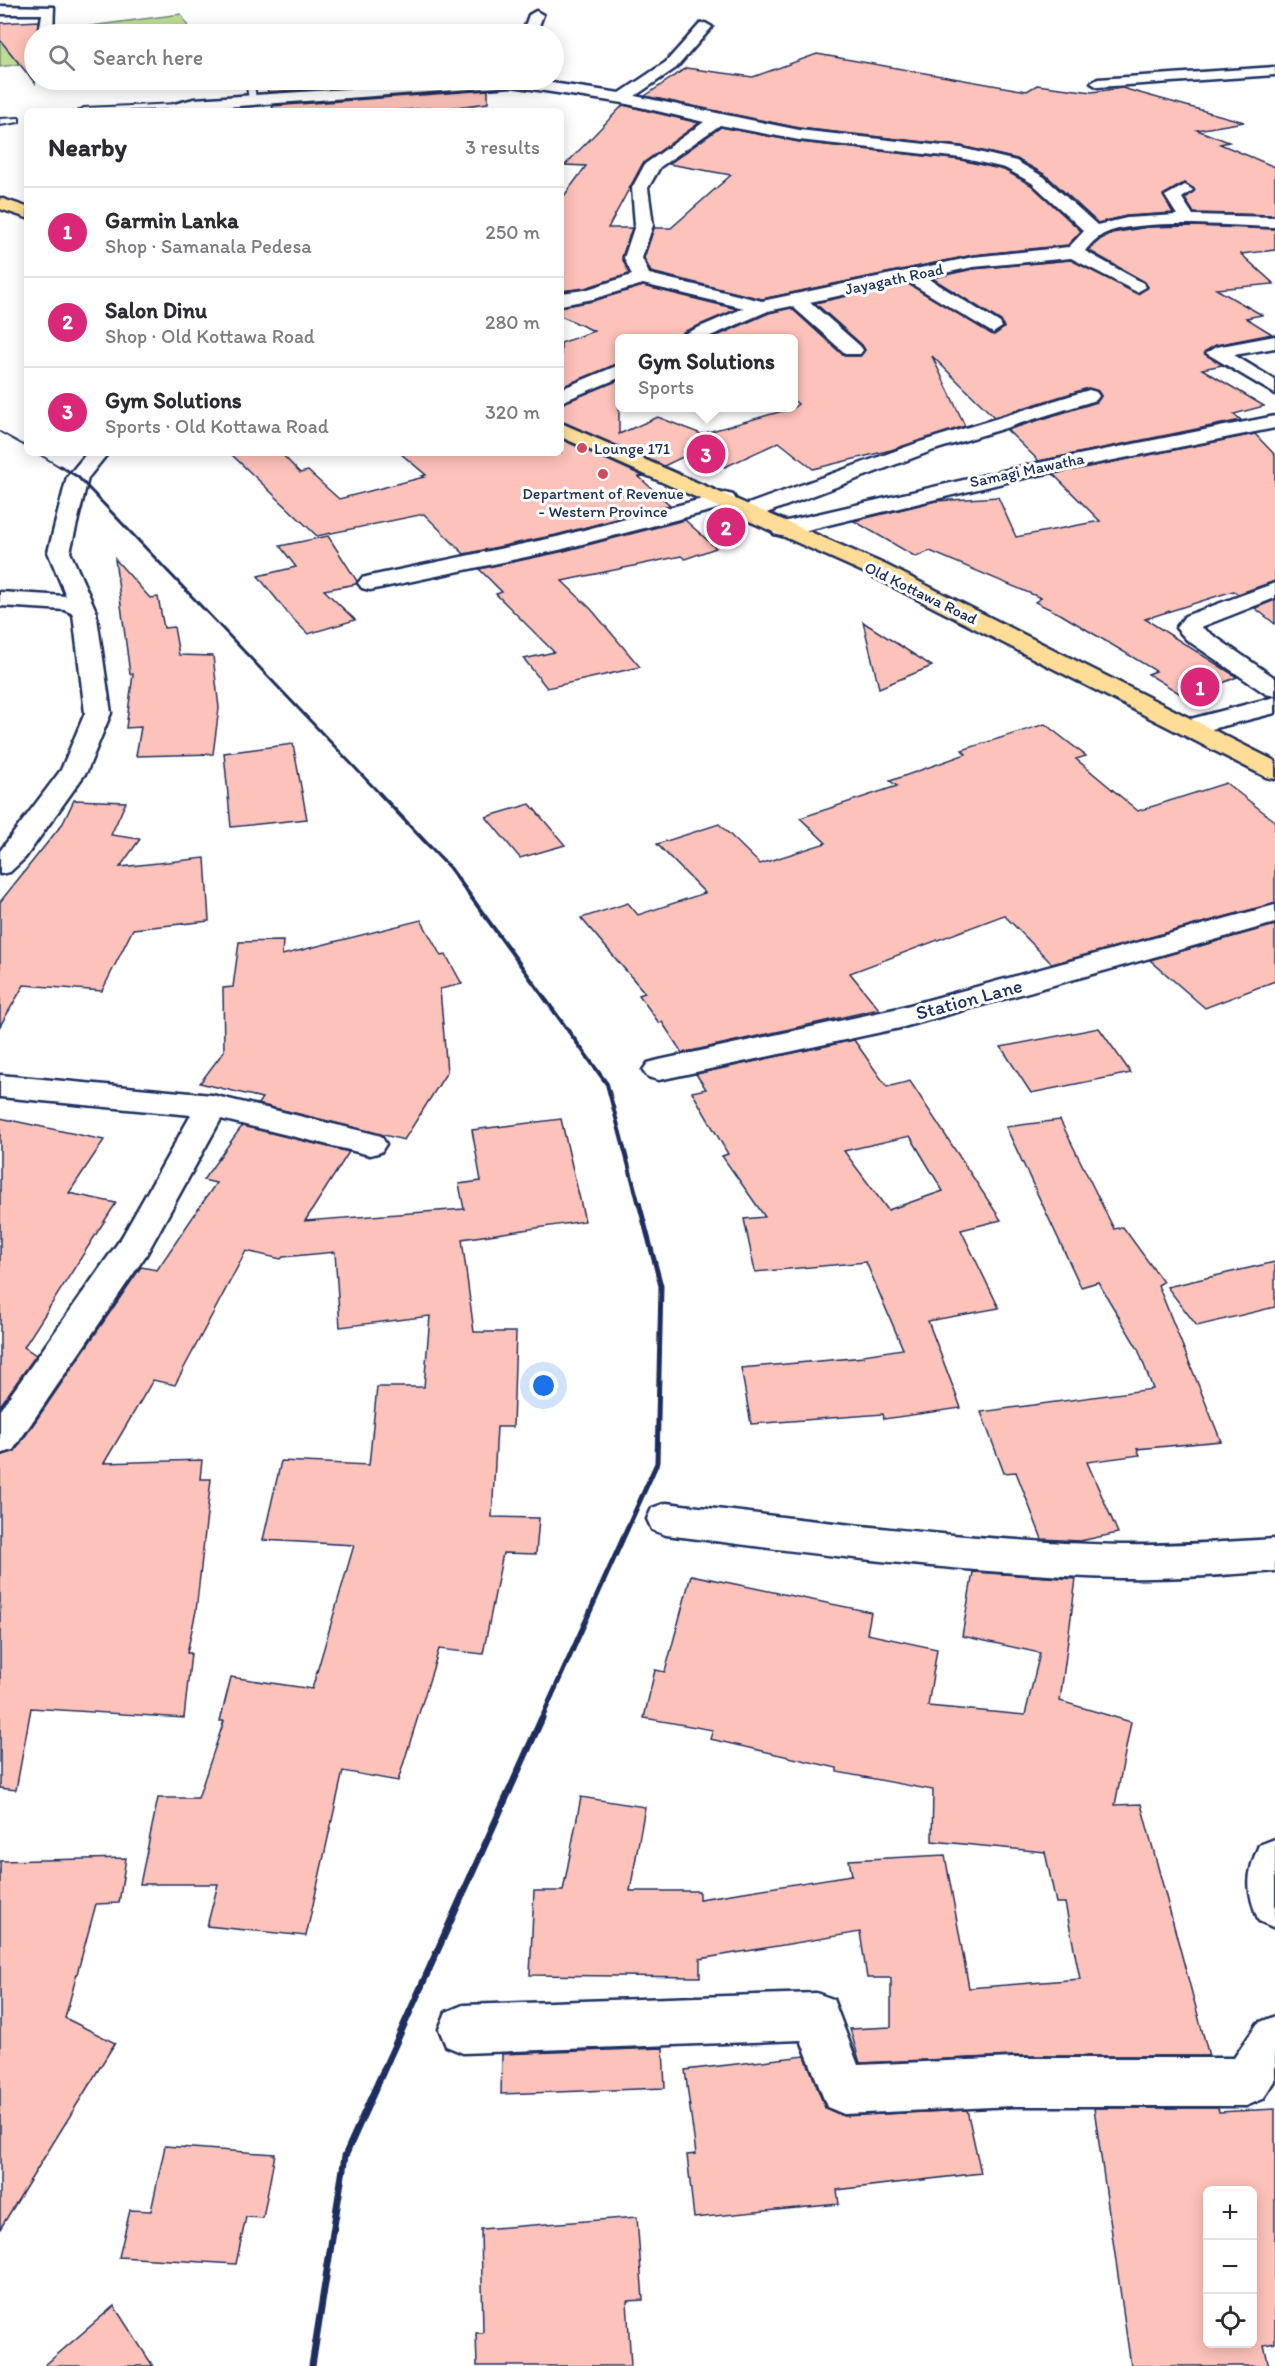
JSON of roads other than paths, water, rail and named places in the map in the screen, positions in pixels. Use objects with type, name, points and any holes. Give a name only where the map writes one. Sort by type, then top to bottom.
[{"type":"main road","points":[[0,203],[24,212]]},
{"type":"main road","name":"Old Kottawa Road","points":[[564,430],[878,570],[1275,771]]},
{"type":"street","points":[[0,10],[49,10],[47,24]]},
{"type":"street","points":[[533,24],[536,15]]},
{"type":"street","points":[[623,98],[671,65],[705,27]]},
{"type":"street","points":[[1098,83],[1275,71]]},
{"type":"street","points":[[564,88],[799,135],[961,153],[1010,164],[1038,180],[1094,231]]},
{"type":"street","points":[[186,108],[253,100],[390,90]]},
{"type":"street","points":[[642,278],[633,258],[644,225],[640,188],[653,164],[717,120]]},
{"type":"street","points":[[1185,190],[1173,196],[1188,220]]},
{"type":"street","points":[[1137,287],[1074,252],[1094,231],[1109,226],[1188,220],[1275,222]]},
{"type":"street","points":[[1230,220],[1262,226],[1275,236]]},
{"type":"street","name":"Jayagath Road","points":[[702,334],[762,307],[973,262],[1074,252]]},
{"type":"street","points":[[911,276],[993,327]]},
{"type":"street","points":[[564,299],[587,295],[642,278],[762,307]]},
{"type":"street","points":[[796,300],[853,350]]},
{"type":"street","points":[[1275,342],[1216,353],[1275,388]]},
{"type":"street","points":[[564,395],[615,373]]},
{"type":"street","points":[[748,512],[927,446],[1089,396]]},
{"type":"street","name":"Samagi Mawatha","points":[[782,529],[924,492],[1085,457],[1275,422]]},
{"type":"street","points":[[5,857],[74,771],[98,713],[84,611],[59,552],[78,477],[96,456]]},
{"type":"street","points":[[370,583],[559,543],[725,500]]},
{"type":"street","points":[[1275,590],[1193,621],[1188,628],[1275,689]]},
{"type":"street","points":[[0,599],[70,603],[84,611]]},
{"type":"street","points":[[1188,727],[1275,705]]},
{"type":"street","name":"Station Lane","points":[[659,1070],[900,1018],[1275,914]]},
{"type":"street","points":[[0,1086],[212,1106],[370,1144]]},
{"type":"street","points":[[0,1439],[134,1246],[212,1106]]},
{"type":"street","points":[[666,1519],[965,1555],[1203,1562],[1275,1555]]},
{"type":"street","points":[[1275,1860],[1270,1876],[1275,1906]]},
{"type":"street","points":[[463,2029],[816,2016],[844,2090],[1013,2082],[1246,2082],[1275,2040]]},
{"type":"lane","points":[[252,90],[253,100]]},
{"type":"lane","points":[[0,122],[16,120]]},
{"type":"railway","points":[[0,432],[24,445]]},
{"type":"railway","points":[[42,456],[62,468]]},
{"type":"railway","points":[[60,466],[78,477],[380,794]]},
{"type":"railway","points":[[379,793],[450,868],[607,1084],[639,1205]]},
{"type":"railway","points":[[541,1720],[657,1463],[661,1286],[639,1203]]},
{"type":"railway","points":[[312,2366],[345,2156],[542,1718]]},
{"type":"place","name":"Lounge 171","points":[[582,448]]},
{"type":"place","name":"Gym Solutions","points":[[706,454]]},
{"type":"place","name":"Department of Revenue - Western Province","points":[[603,474]]},
{"type":"place","name":"Salon Dinu","points":[[726,527]]},
{"type":"place","name":"Garmin Lanka","points":[[1200,687]]}]
